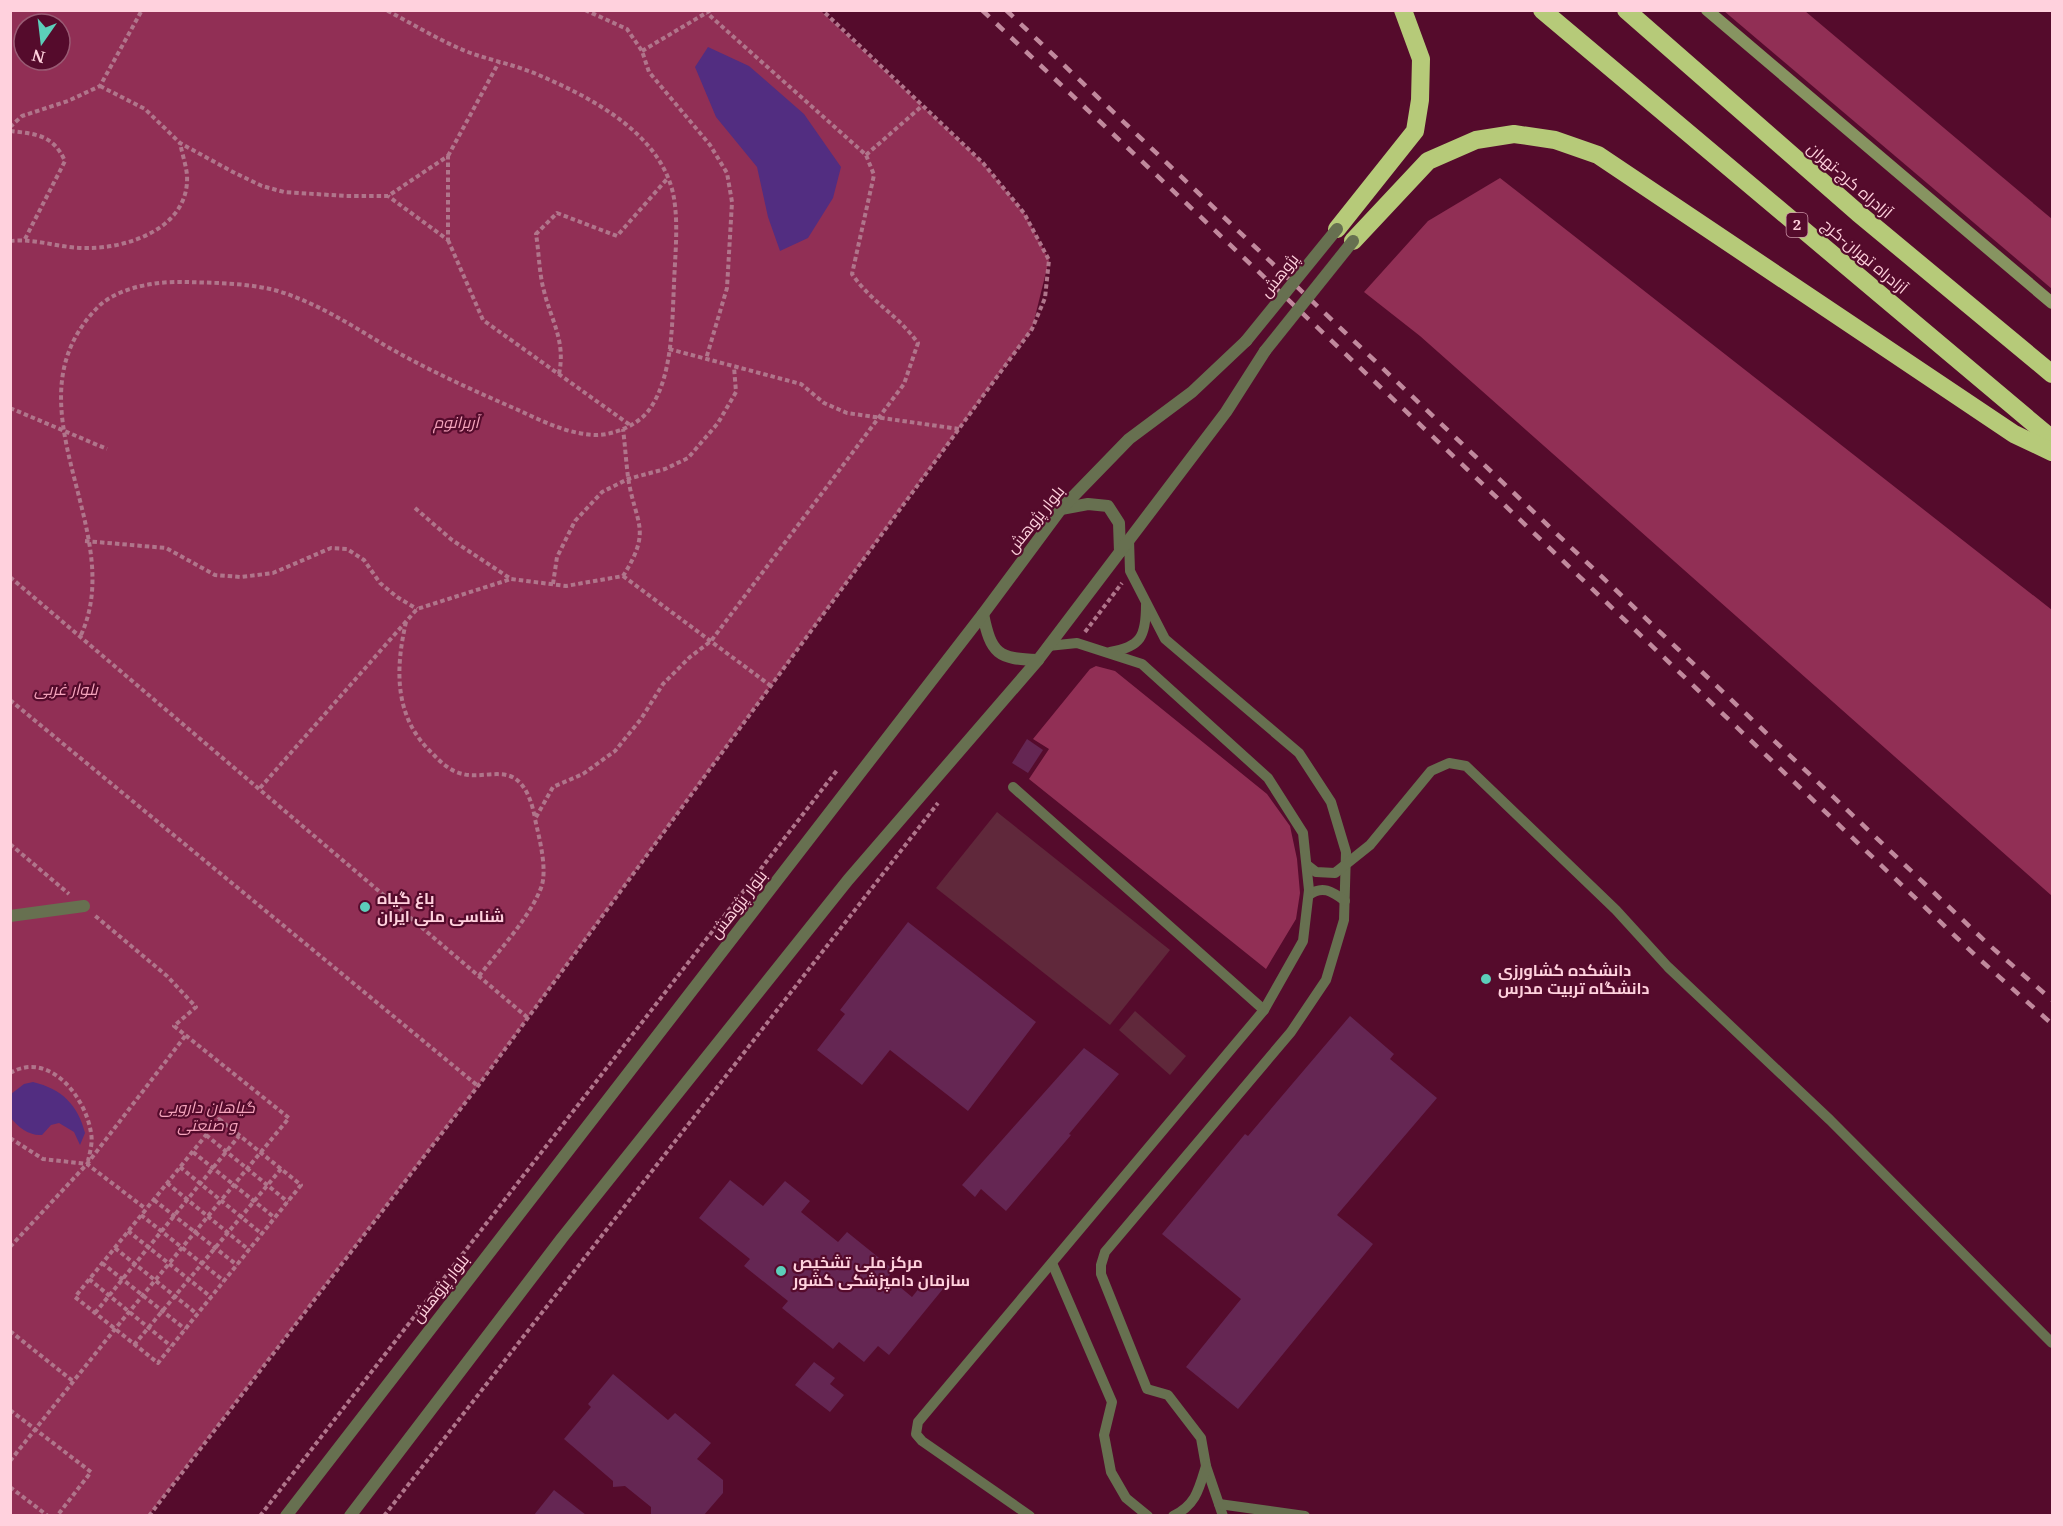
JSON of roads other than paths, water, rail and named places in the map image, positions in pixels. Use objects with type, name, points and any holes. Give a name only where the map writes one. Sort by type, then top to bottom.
[{"type":"highway","points":[[1337,229],[1415,131],[1420,100],[1421,60],[1403,10]]},
{"type":"highway","name":"آزادراه تهران-کرج","points":[[1542,10],[2052,439]]},
{"type":"highway","name":"آزادراه کرج-تهران","points":[[1626,10],[1858,213],[2052,374]]},
{"type":"highway","points":[[1353,241],[1428,161],[1476,140],[1514,134],[1555,140],[1598,155],[2013,434],[2052,452]]},
{"type":"main road","points":[[1707,10],[2052,303]]},
{"type":"street","name":"پژوهش","points":[[1246,341],[1337,229]]},
{"type":"street","points":[[350,1515],[570,1229],[848,880],[1038,660],[1226,412],[1265,351],[1353,241]]},
{"type":"street","name":"بلوار پژوهش","points":[[286,1515],[983,614],[1061,508],[1129,439],[1192,392],[1246,341]]},
{"type":"street","points":[[1061,508],[1088,504],[1108,506],[1119,523],[1120,552]]},
{"type":"street","points":[[983,614],[988,641],[998,654],[1012,659],[1038,660]]},
{"type":"street","points":[[10,916],[84,906]]},
{"type":"lane","points":[[1129,540],[1130,571],[1165,639],[1299,753],[1331,802],[1346,852],[1344,920],[1326,981],[1291,1032],[1105,1252],[1101,1265],[1101,1275],[1147,1389],[1168,1395],[1184,1413],[1200,1438],[1206,1466],[1223,1515]]},
{"type":"lane","points":[[1107,652],[1125,649],[1138,642],[1146,629],[1146,602]]},
{"type":"lane","points":[[1030,1515],[922,1441],[916,1434],[918,1422],[1264,1010],[1303,942],[1308,895],[1303,833],[1269,778],[1142,664],[1077,643],[1048,646]]},
{"type":"lane","points":[[1306,865],[1316,872],[1335,873],[1370,845],[1431,771],[1449,763],[1466,766],[1616,910],[1668,967],[1830,1120],[2052,1343]]},
{"type":"lane","points":[[1013,787],[1264,1010]]},
{"type":"lane","points":[[1308,895],[1317,889],[1330,891],[1345,901]]},
{"type":"lane","points":[[1052,1263],[1112,1402],[1104,1435],[1111,1472],[1126,1498],[1149,1515]]},
{"type":"lane","points":[[1173,1515],[1186,1510],[1197,1496],[1206,1466]]},
{"type":"lane","points":[[1013,1515],[1017,1504]]},
{"type":"lane","points":[[1219,1504],[1305,1515]]},
{"type":"railway","points":[[982,10],[1469,471],[1977,957],[2052,1024]]},
{"type":"railway","points":[[1006,10],[1988,944],[2052,1000]]},
{"type":"place","name":"باغ گیاه‌ شناسی ملی ایران","points":[[365,907]]},
{"type":"place","name":"دانشکده کشاورزی دانشگاه تربیت مدرس","points":[[1486,979]]},
{"type":"place","name":"مرکز ملی تشخیص سازمان دامپزشکی کشور","points":[[781,1271]]},
{"type":"park label","name":"آربرانوم","points":[[456,422]]},
{"type":"park label","name":"بلوار غربی","points":[[66,689]]},
{"type":"park label","name":"گیاهان دارویی و صنعتی","points":[[207,1116]]}]
